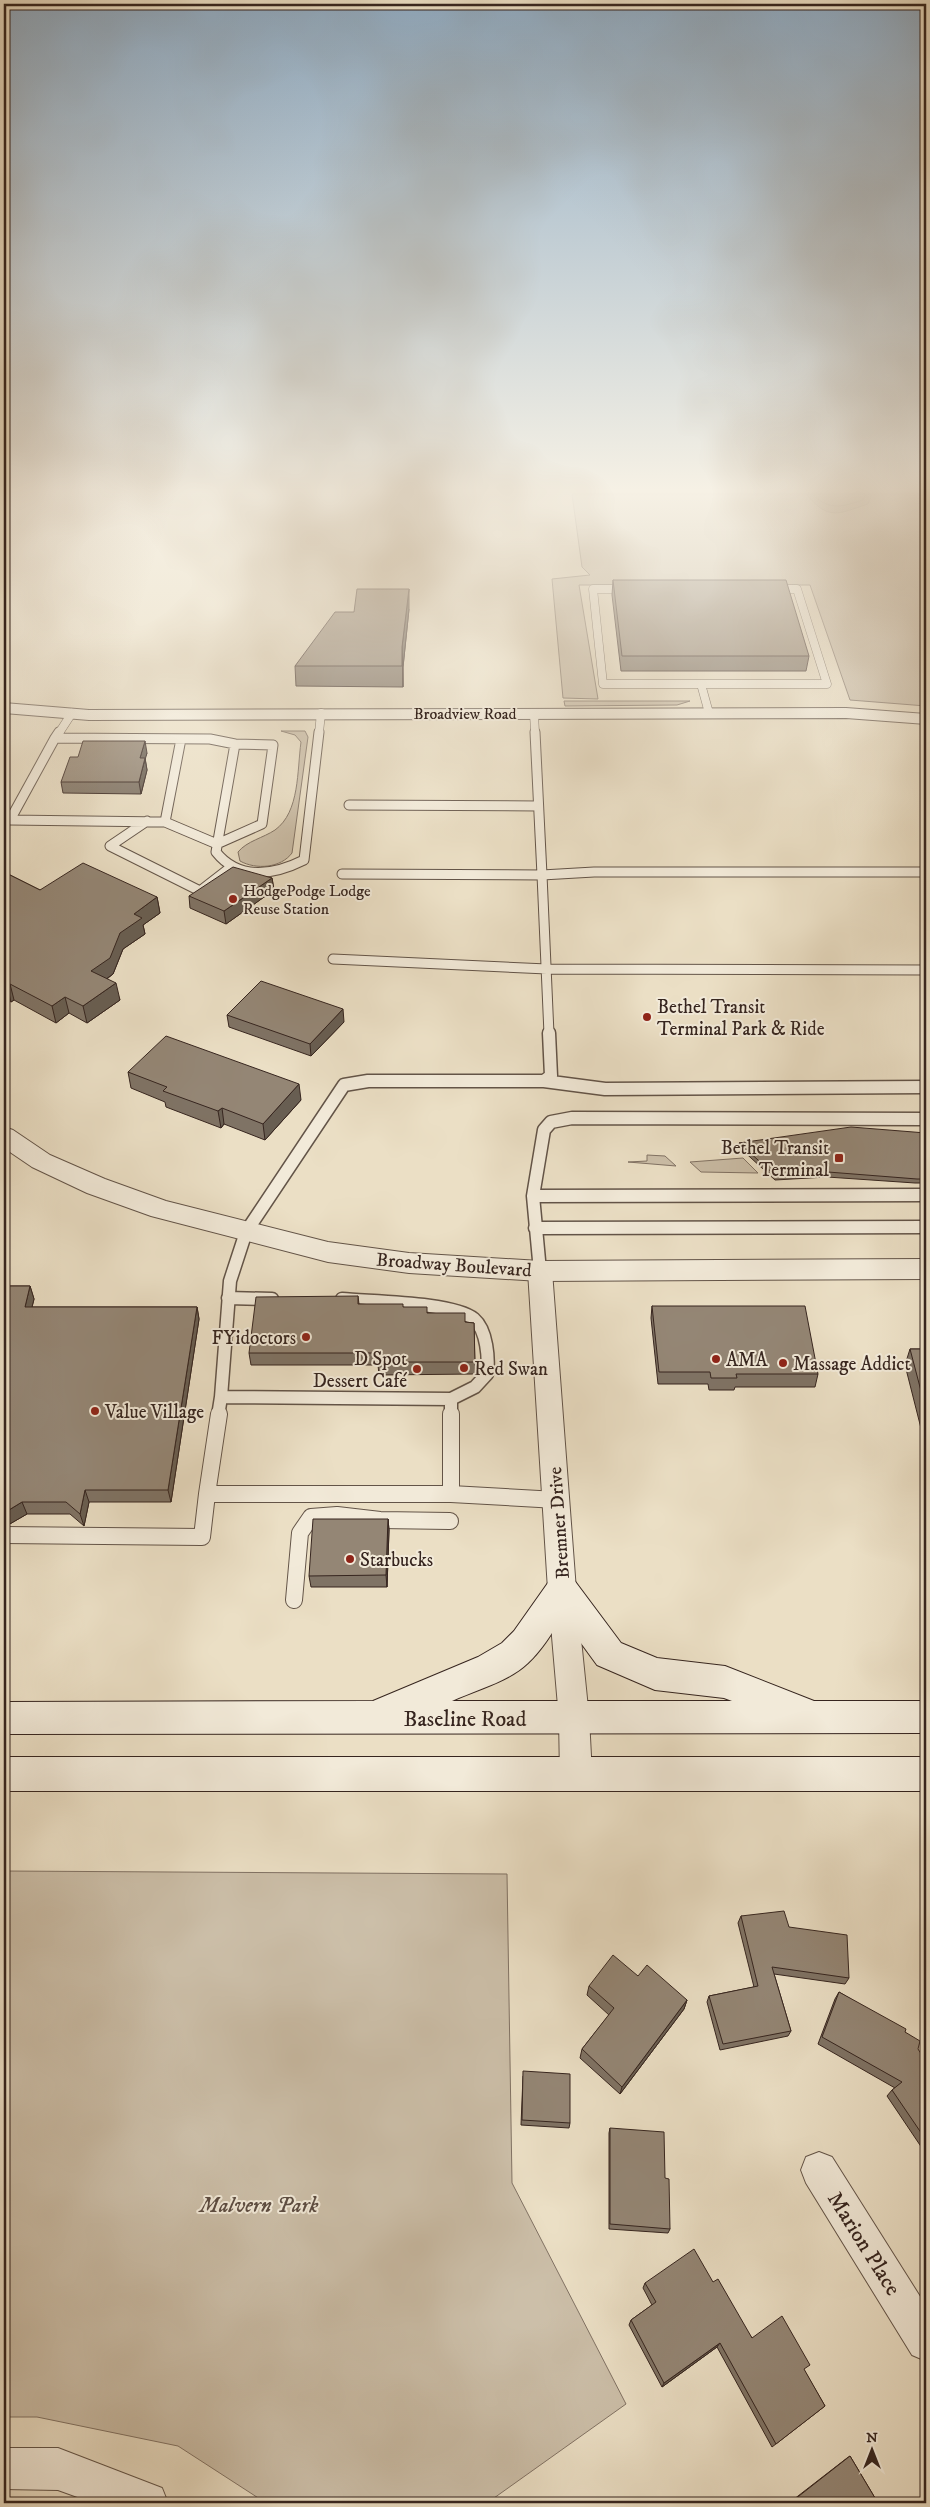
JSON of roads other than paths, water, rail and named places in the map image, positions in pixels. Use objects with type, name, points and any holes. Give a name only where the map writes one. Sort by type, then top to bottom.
[{"type":"main road","name":"Broadway Boulevard","points":[[4,1136],[41,1161],[96,1186],[160,1209],[328,1252],[400,1262],[540,1271],[926,1269]]},
{"type":"main road","points":[[374,1718],[490,1668],[514,1654],[526,1642],[562,1590],[609,1654],[655,1674],[725,1682],[817,1718]]},
{"type":"main road","name":"Baseline Road","points":[[4,1718],[926,1717]]},
{"type":"main road","points":[[4,1774],[926,1774]]},
{"type":"street","name":"Broadview Road","points":[[4,708],[72,713],[846,713],[926,719]]},
{"type":"street","name":"Bremner Drive","points":[[540,1271],[562,1590],[574,1718],[576,1775]]},
{"type":"street","name":"Marion Place","points":[[819,2170],[926,2341]]},
{"type":"street","points":[[4,2468],[58,2470],[148,2503]]},
{"type":"lane","points":[[595,611],[603,684],[827,684],[804,611]]},
{"type":"lane","points":[[702,684],[709,713]]},
{"type":"lane","points":[[55,738],[223,740],[235,744],[273,745],[262,824],[217,844],[165,822],[10,820],[55,738],[72,713]]},
{"type":"lane","points":[[235,744],[216,852],[221,860],[230,867],[244,872],[269,872],[293,867],[304,860],[321,713]]},
{"type":"lane","points":[[534,713],[551,1076],[544,1081]]},
{"type":"lane","points":[[165,822],[181,739]]},
{"type":"lane","points":[[349,805],[538,806]]},
{"type":"lane","points":[[147,821],[110,846],[200,891],[230,867]]},
{"type":"lane","points":[[342,874],[542,875],[594,872],[926,872]]},
{"type":"lane","points":[[333,959],[547,969],[926,970]]},
{"type":"lane","points":[[4,1536],[202,1537],[221,1397],[230,1281],[246,1232],[344,1085],[368,1082],[544,1081],[605,1089],[926,1087]]},
{"type":"lane","points":[[540,1271],[533,1196],[544,1130],[551,1122],[572,1118],[926,1119]]},
{"type":"lane","points":[[533,1196],[926,1195]]},
{"type":"lane","points":[[535,1228],[926,1227]]},
{"type":"lane","points":[[228,1298],[286,1299]]},
{"type":"lane","points":[[221,1397],[451,1399],[482,1381],[487,1374],[485,1332],[476,1320],[466,1313],[452,1309],[324,1299]]},
{"type":"lane","points":[[451,1399],[451,1494]]},
{"type":"lane","points":[[207,1494],[451,1494],[557,1500]]},
{"type":"lane","points":[[294,1600],[300,1533],[311,1517],[337,1515],[380,1520],[450,1521]]},
{"type":"place","name":"HodgePodge Lodge Reuse Station","points":[[233,899]]},
{"type":"place","name":"Bethel Transit Terminal Park & Ride","points":[[647,1017]]},
{"type":"place","name":"Bethel Transit Terminal","points":[[839,1158]]},
{"type":"place","name":"FYidoctors","points":[[306,1337]]},
{"type":"place","name":"AMA","points":[[716,1359]]},
{"type":"place","name":"Massage Addict","points":[[783,1363]]},
{"type":"place","name":"Red Swan","points":[[464,1368]]},
{"type":"place","name":"D Spot Dessert Café","points":[[417,1369]]},
{"type":"place","name":"Value Village","points":[[95,1411]]},
{"type":"place","name":"Starbucks","points":[[350,1559]]},
{"type":"park label","name":"Malvern Park","points":[[259,2204]]}]
